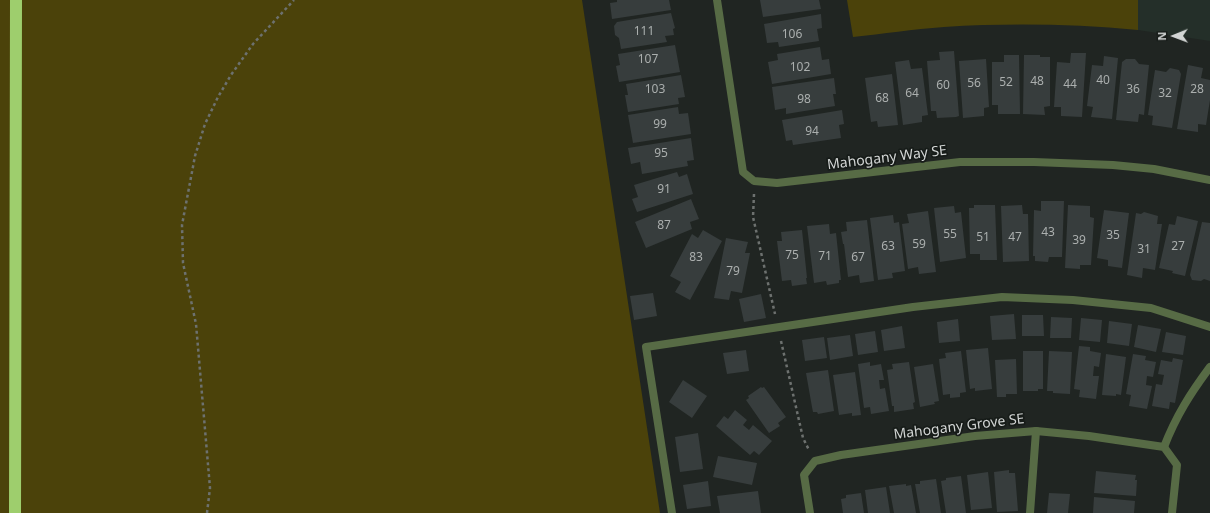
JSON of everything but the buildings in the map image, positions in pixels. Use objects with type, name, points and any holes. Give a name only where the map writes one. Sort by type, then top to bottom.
[{"type":"highway","points":[[15,513],[16,0]]},
{"type":"street","name":"Mahogany Way SE","points":[[717,0],[743,172],[754,181],[777,183],[960,162],[1027,162],[1113,165],[1154,170],[1210,180]]},
{"type":"street","points":[[672,513],[646,347],[913,307],[1002,297],[1073,300],[1151,308],[1210,327]]},
{"type":"street","points":[[1172,513],[1177,465],[1164,447],[1172,426],[1190,394],[1210,367]]},
{"type":"street","points":[[1030,513],[1036,431]]},
{"type":"street","name":"Mahogany Grove SE","points":[[810,513],[804,475],[815,461],[841,455],[975,436],[1036,431],[1089,436],[1164,447]]},
{"type":"path","points":[[207,513],[210,488],[196,324],[183,263],[182,225],[194,156],[205,124],[231,75],[253,44],[294,0]]},
{"type":"shaded area","points":[[0,0],[582,0],[660,513],[0,513]]},
{"type":"shaded area","points":[[847,0],[1138,0],[1138,30],[1066,25],[993,25],[932,28],[853,37]]},
{"type":"shaded area","points":[[1138,0],[1210,0],[1210,41],[1138,30]]}]
